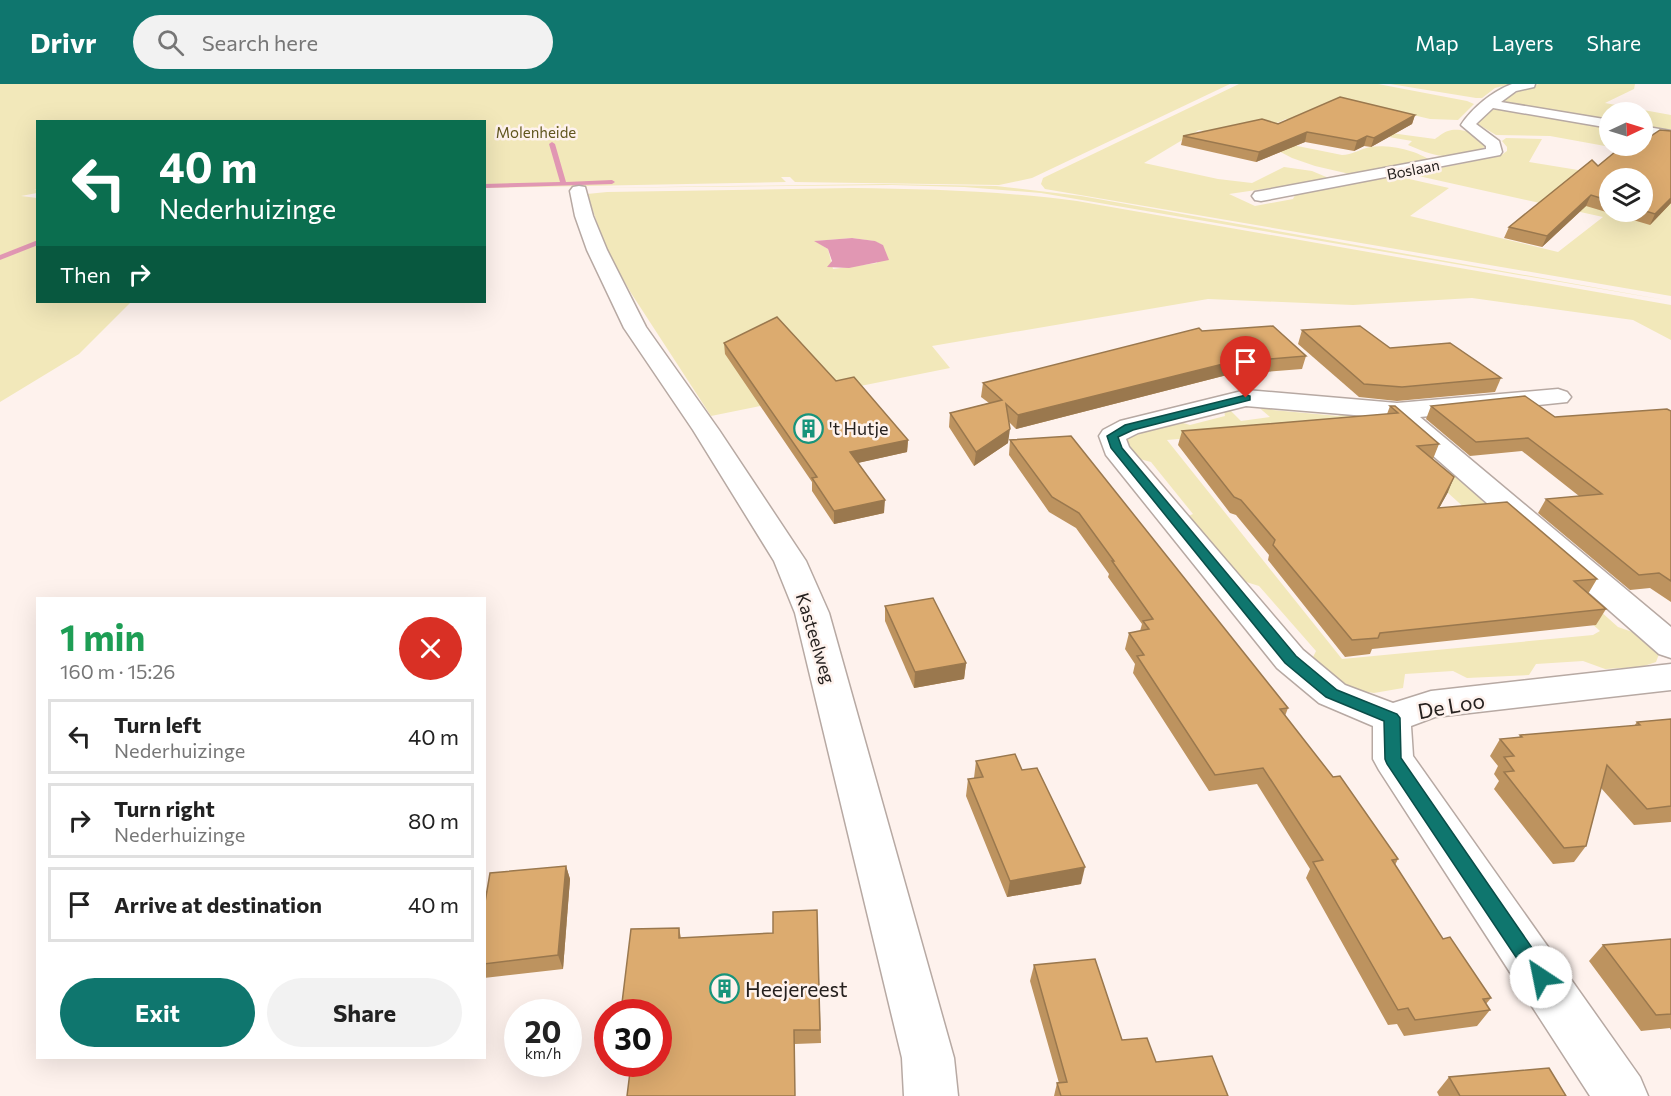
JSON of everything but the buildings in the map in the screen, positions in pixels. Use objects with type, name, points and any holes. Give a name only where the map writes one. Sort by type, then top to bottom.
[{"type":"street","name":"Boslaan","points":[[1261,196],[1494,152],[1494,144],[1468,125],[1475,113],[1491,104],[1501,93],[1512,87],[1529,84]]},
{"type":"street","points":[[1491,104],[1599,122]]},
{"type":"street","points":[[1653,132],[1671,135]]},
{"type":"street","name":"Kasteelweg","points":[[579,191],[584,216],[597,250],[635,328],[706,430],[790,561],[812,613],[928,1058],[931,1096]]},
{"type":"street","points":[[1392,718],[1332,694],[1290,659],[1116,448],[1112,436],[1129,427],[1246,398],[1397,411],[1558,397]]},
{"type":"street","points":[[1397,411],[1671,646]]},
{"type":"street","name":"De Loo","points":[[1621,1096],[1393,759],[1392,718],[1431,704],[1671,677]]},
{"type":"green space","name":"Molenheide","points":[[0,84],[1230,84],[1032,178],[999,185],[795,182],[790,177],[781,177],[786,182],[486,188],[486,120],[36,120],[36,190],[34,190],[36,193],[21,196],[36,198],[36,303],[130,303],[79,354],[0,402]]},
{"type":"green space","points":[[1239,84],[1378,84],[1474,104],[1458,120],[1430,119],[1362,103],[1376,131],[1435,139],[1446,132],[1458,130],[1470,132],[1480,138],[1486,146],[1468,154],[1437,155],[1408,145],[1412,141],[1286,119],[1247,136],[1342,155],[1370,147],[1393,147],[1410,151],[1431,161],[1354,175],[1292,158],[1265,144],[1199,130],[1144,163],[1218,179],[1252,183],[1284,167],[1312,171],[1331,179],[1229,194],[1255,206],[1293,199],[1295,195],[1396,176],[1449,188],[1410,216],[1558,252],[1599,220],[1599,222],[1653,222],[1653,202],[1671,186],[1671,296],[1045,189],[1041,184],[1043,178]]},
{"type":"green space","points":[[1390,84],[1511,84],[1495,88],[1482,98],[1476,98]]},
{"type":"green space","points":[[1539,84],[1635,84],[1634,89],[1607,102],[1599,102],[1599,120],[1502,101],[1524,88]]},
{"type":"green space","points":[[1505,109],[1599,124],[1599,145],[1550,136],[1496,135],[1476,123],[1491,110]]},
{"type":"green space","points":[[1653,112],[1671,115],[1671,133],[1653,130]]},
{"type":"green space","points":[[1653,134],[1671,137],[1671,158],[1653,155]]},
{"type":"green space","points":[[1506,138],[1542,139],[1529,162],[1599,173],[1599,216],[1414,175],[1500,156],[1507,151],[1502,141]]},
{"type":"green space","points":[[884,184],[996,186],[1081,196],[1671,301],[1041,193],[964,187],[892,185],[584,188]]},
{"type":"green space","points":[[880,188],[993,193],[1077,201],[1671,305],[1671,340],[1633,320],[1472,298],[1353,305],[1208,299],[932,346],[950,368],[711,416],[631,293],[607,251],[587,194]],"holes":[[[852,238],[874,241],[883,245],[877,263],[833,269],[828,249],[815,241]]]},
{"type":"green space","points":[[1256,405],[1268,405],[1273,410],[1338,416],[1352,411],[1373,414],[1437,468],[1458,474],[1543,560],[1618,627],[1641,635],[1659,654],[1656,662],[1641,667],[1605,669],[1583,661],[1536,664],[1529,675],[1467,678],[1453,671],[1405,674],[1403,688],[1374,693],[1350,689],[1310,663],[1316,651],[1259,586],[1240,580],[1184,518],[1193,514],[1151,462],[1132,457],[1126,443],[1129,438],[1152,429],[1180,422],[1190,425],[1225,416],[1224,411],[1229,409],[1241,421],[1270,417]],"holes":[[[1370,422],[1600,631],[1593,635],[1342,659],[1167,440]]]},
{"type":"shaded area","points":[[852,238],[875,241],[883,245],[889,260],[849,268],[827,267],[832,261],[828,249],[814,241]]},
{"type":"waterway","points":[[552,144],[564,184]]},
{"type":"waterway","points":[[564,184],[612,182]]},
{"type":"waterway","points":[[486,186],[564,184]]},
{"type":"waterway","points":[[0,258],[36,243]]},
{"type":"place","name":"'t Hutje","points":[[808,428]]},
{"type":"place","name":"Heejereest","points":[[724,988]]},
{"type":"route","points":[[1246,398],[1129,427],[1112,436],[1116,448],[1290,659],[1332,694],[1392,718],[1393,759],[1541,977]]}]
